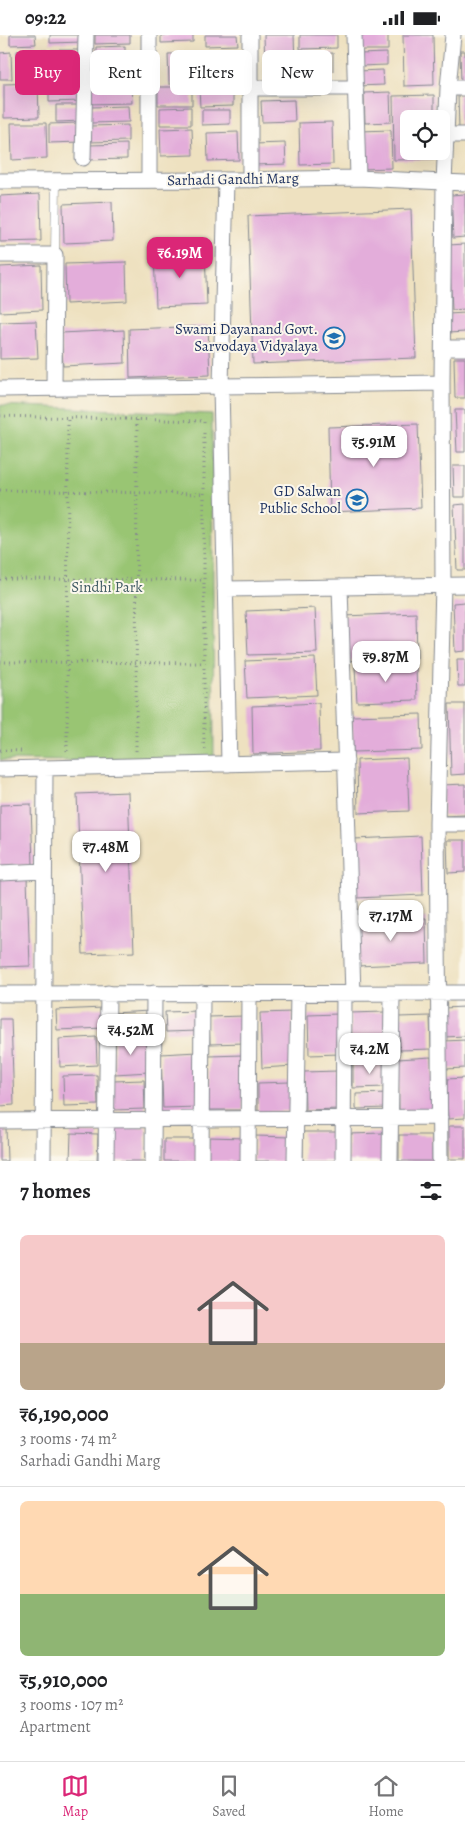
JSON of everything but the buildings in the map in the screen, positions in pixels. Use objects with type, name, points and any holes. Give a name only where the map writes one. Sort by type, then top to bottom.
[{"type":"street","points":[[83,158],[86,35]]},
{"type":"street","points":[[149,35],[149,180]]},
{"type":"street","points":[[250,35],[250,50]]},
{"type":"street","points":[[354,35],[358,178]]},
{"type":"street","points":[[447,110],[448,88],[457,41]]},
{"type":"street","points":[[252,88],[356,88]]},
{"type":"street","points":[[448,88],[465,88]]},
{"type":"street","points":[[250,95],[250,180]]},
{"type":"street","points":[[450,135],[465,135]]},
{"type":"street","points":[[440,1161],[437,824],[443,584],[442,383],[444,160]]},
{"type":"street","name":"Sarhadi Gandhi Marg","points":[[0,181],[358,178],[465,183]]},
{"type":"street","points":[[226,180],[221,386],[229,764]]},
{"type":"street","points":[[0,255],[55,255],[54,388]]},
{"type":"street","points":[[443,348],[465,348]]},
{"type":"street","points":[[0,389],[442,383]]},
{"type":"street","points":[[225,589],[465,585]]},
{"type":"street","points":[[340,587],[346,761],[349,994],[343,1118],[343,1161]]},
{"type":"street","points":[[0,769],[346,761]]},
{"type":"street","points":[[43,1161],[45,768]]},
{"type":"street","points":[[437,824],[465,824]]},
{"type":"street","points":[[0,873],[44,871]]},
{"type":"street","points":[[106,1161],[108,993]]},
{"type":"street","points":[[153,1161],[154,993]]},
{"type":"street","points":[[201,1161],[202,993]]},
{"type":"street","points":[[248,1161],[249,993]]},
{"type":"street","points":[[0,994],[465,993]]},
{"type":"street","points":[[295,1161],[298,994]]},
{"type":"street","points":[[390,1161],[392,994]]},
{"type":"street","points":[[0,1121],[440,1117]]},
{"type":"lane","points":[[55,255],[56,181]]},
{"type":"path","points":[[0,416],[204,421],[204,753]]},
{"type":"path","points":[[67,751],[68,418]]},
{"type":"path","points":[[137,420],[136,752],[145,752]]},
{"type":"path","points":[[0,490],[204,494]]},
{"type":"path","points":[[0,579],[204,580]]},
{"type":"path","points":[[0,662],[204,663]]},
{"type":"path","points":[[0,750],[29,751]]},
{"type":"path","points":[[58,751],[77,751]]},
{"type":"green space","name":"Sindhi Park","points":[[0,405],[212,414],[214,763],[0,760]]},
{"type":"place","name":"Swami Dayanand Govt. Sarvodaya Vidyalaya","points":[[334,338]]},
{"type":"place","name":"GD Salwan Public School","points":[[357,500]]}]
